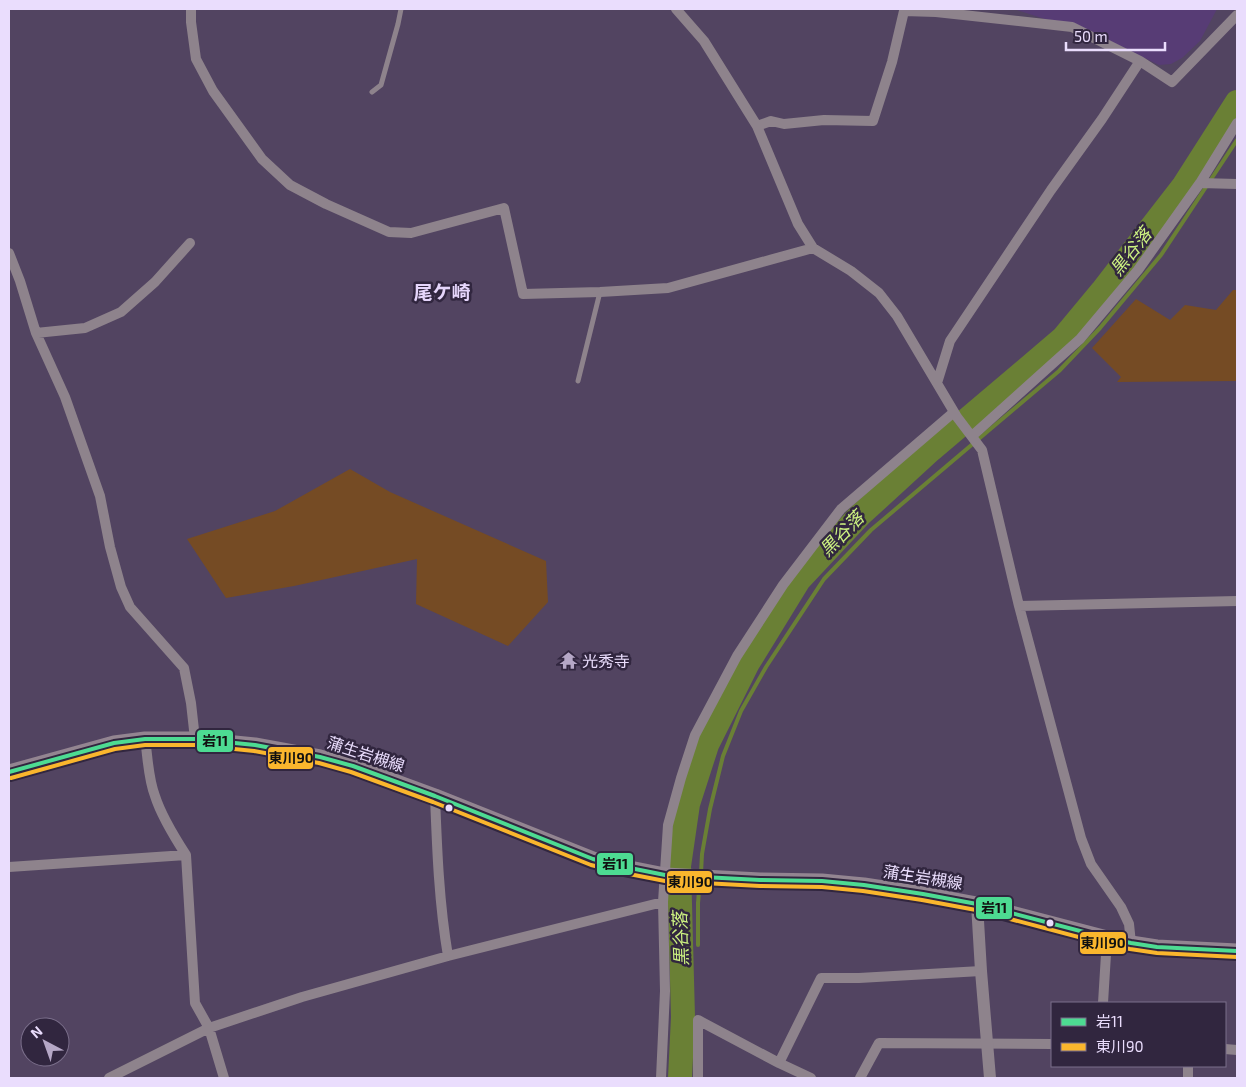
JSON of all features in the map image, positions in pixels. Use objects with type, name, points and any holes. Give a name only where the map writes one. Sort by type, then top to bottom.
[{"type":"main road","name":"蒲生岩槻線","points":[[9,772],[114,742],[145,739],[195,739],[255,745],[320,757],[353,766],[435,796],[593,859],[625,867],[669,875],[822,881],[923,894],[976,904],[1131,943],[1157,947],[1237,951]]},
{"type":"street","points":[[191,9],[196,59],[213,91],[262,159],[290,185],[326,204],[389,232],[411,233],[504,208],[524,294],[668,288],[813,248]]},
{"type":"street","points":[[676,9],[704,41],[757,126],[798,224],[813,248],[851,271],[879,292],[898,316],[955,414],[982,450],[1019,606],[1085,850],[1091,864],[1121,907],[1129,924],[1131,943]]},
{"type":"street","points":[[757,126],[771,121],[784,124],[824,120],[873,121],[892,62],[904,11],[936,10],[1072,27],[1140,61],[1172,82],[1237,16]]},
{"type":"street","points":[[937,383],[950,341],[1140,61]]},
{"type":"street","points":[[970,433],[1080,339],[1138,270],[1200,183],[1237,124]]},
{"type":"street","points":[[1200,183],[1237,184]]},
{"type":"street","points":[[36,333],[85,328],[121,312],[155,282],[190,243]]},
{"type":"street","points":[[9,253],[36,333],[65,397],[100,496],[110,548],[124,594],[130,607],[184,668],[191,703],[195,739]]},
{"type":"street","points":[[662,1078],[665,991],[663,902],[669,875],[668,824],[680,778],[696,735],[737,656],[783,585],[841,510],[955,414]]},
{"type":"street","points":[[1019,606],[1237,601]]},
{"type":"street","points":[[145,739],[155,796],[174,836],[186,854],[195,1003],[209,1028],[224,1078]]},
{"type":"street","points":[[435,796],[438,863],[448,956]]},
{"type":"street","points":[[9,867],[186,854]]},
{"type":"street","points":[[109,1078],[209,1028],[302,997],[448,956],[663,902]]},
{"type":"street","points":[[976,904],[990,1078]]},
{"type":"street","points":[[1103,1002],[1107,938]]},
{"type":"street","points":[[779,1063],[821,978],[859,978],[981,971]]},
{"type":"street","points":[[698,1078],[698,1020],[811,1078]]},
{"type":"street","points":[[860,1078],[879,1043],[1051,1044]]},
{"type":"lane","points":[[372,92],[381,86],[401,9]]},
{"type":"lane","points":[[578,380],[600,292]]},
{"type":"shaded area","points":[[1014,9],[1217,9],[1200,41],[1182,58],[1171,64],[1159,65],[1101,37]]},
{"type":"shaded area","points":[[1233,290],[1237,290],[1237,381],[1117,382],[1121,377],[1092,348],[1136,299],[1170,320],[1185,305],[1216,310]]},
{"type":"shaded area","points":[[350,469],[390,492],[546,561],[548,602],[508,646],[416,604],[417,559],[294,586],[226,598],[187,539],[275,511]]},
{"type":"waterway","name":"黒谷落","points":[[680,1078],[683,1017],[679,866],[688,804],[707,745],[748,663],[799,580],[860,515],[931,450],[1063,338],[1184,185],[1237,102]]},
{"type":"waterway","points":[[701,873],[702,854],[710,809],[723,756],[741,711],[766,667],[824,579],[871,530],[1059,371],[1100,328],[1161,255],[1237,140]]},
{"type":"waterway","points":[[698,945],[700,880]]},
{"type":"transit line","name":"岩11","points":[[9,772],[114,743],[145,739],[195,739],[255,745],[320,757],[353,766],[435,796],[593,859],[625,867],[665,875],[822,881],[864,885],[977,904],[1131,943],[1157,947],[1237,951]]},
{"type":"transit line","name":"東川90","points":[[11,778],[115,749],[145,745],[195,745],[254,751],[319,763],[351,772],[433,802],[591,865],[624,873],[665,881],[822,887],[863,891],[976,910],[1130,949],[1157,953],[1237,957]]},
{"type":"place","name":"光秀寺","points":[[568,661]]},
{"type":"district","name":"尾ケ崎","points":[[442,292]]}]
